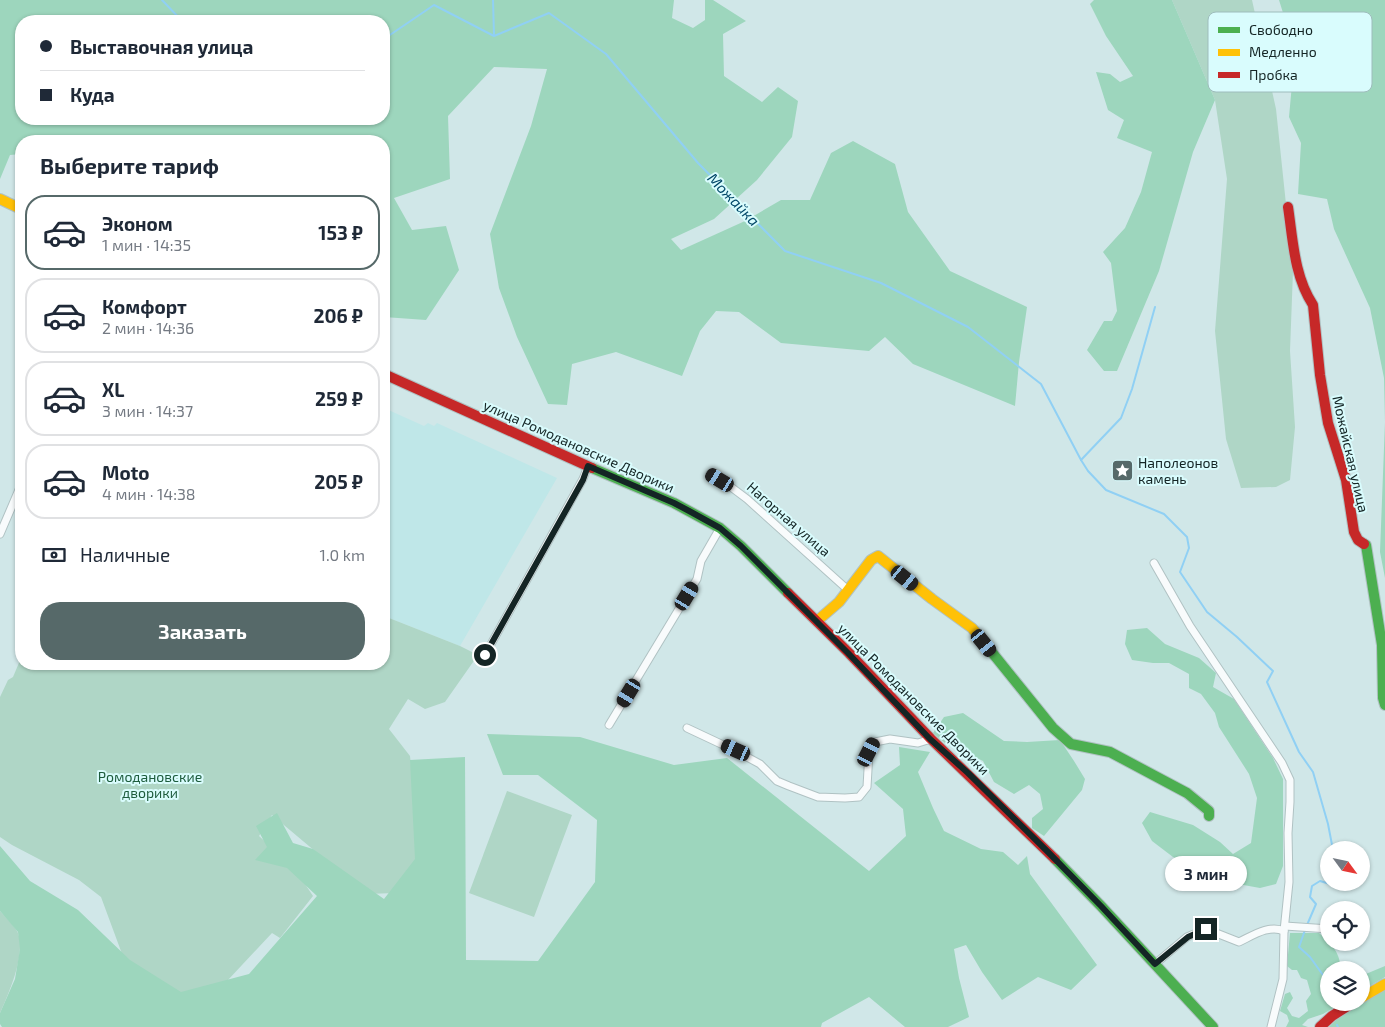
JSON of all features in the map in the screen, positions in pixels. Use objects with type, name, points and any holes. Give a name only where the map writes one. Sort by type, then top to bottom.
[{"type":"street","points":[[0,199],[15,206]]},
{"type":"street","name":"Можайская улица","points":[[1288,207],[1302,285],[1313,305],[1320,375],[1328,423],[1346,480],[1354,532],[1358,540],[1366,545],[1382,645],[1383,698],[1385,705]]},
{"type":"street","name":"улица Ромодановские Дворики","points":[[390,377],[674,503],[720,528],[741,546],[817,621],[930,739],[968,773],[1048,852],[1101,906],[1213,1027]]},
{"type":"street","points":[[485,655],[583,480],[588,466]]},
{"type":"street","name":"Нагорная улица","points":[[710,474],[747,499],[848,590]]},
{"type":"street","points":[[0,534],[15,500]]},
{"type":"street","points":[[609,725],[697,579],[701,561],[720,528]]},
{"type":"street","points":[[817,621],[838,602],[871,560],[878,556],[972,628],[1053,728],[1071,744],[1110,752],[1187,793],[1209,812],[1209,816]]},
{"type":"street","points":[[1154,562],[1190,626],[1282,763],[1290,780],[1288,833],[1290,882],[1285,929],[1283,980],[1270,1027]]},
{"type":"street","points":[[687,728],[736,750],[760,764],[777,781],[818,797],[859,798],[867,787],[869,752],[874,742],[890,739],[918,743],[930,739]]},
{"type":"street","points":[[1155,964],[1188,937],[1206,929],[1239,942],[1272,928],[1320,929]]},
{"type":"street","points":[[1370,993],[1385,984]]},
{"type":"street","points":[[1320,1027],[1340,1011]]},
{"type":"shaded area","points":[[390,411],[424,426],[428,423],[434,426],[437,423],[557,478],[460,646],[390,618]]},
{"type":"green space","points":[[0,0],[674,0],[672,18],[693,28],[705,20],[705,0],[713,0],[746,21],[723,34],[724,76],[762,102],[778,87],[798,101],[792,137],[757,180],[714,219],[671,239],[681,250],[745,221],[781,200],[810,200],[831,153],[853,141],[895,164],[908,212],[950,271],[1027,307],[1015,406],[913,364],[885,337],[869,351],[781,343],[739,312],[716,311],[700,331],[682,376],[616,352],[572,364],[567,405],[548,404],[517,337],[499,288],[490,234],[531,126],[547,69],[494,67],[448,116],[450,179],[394,198],[412,230],[446,226],[459,270],[426,320],[390,317],[390,135],[15,135],[15,155],[10,155],[0,179]]},
{"type":"green space","points":[[1094,0],[1172,0],[1208,84],[1208,92],[1212,92],[1215,100],[1193,152],[1159,271],[1117,371],[1104,371],[1087,350],[1104,321],[1112,321],[1117,311],[1111,263],[1103,252],[1125,228],[1141,192],[1152,152],[1117,138],[1124,120],[1108,110],[1096,72],[1110,74],[1120,82],[1133,76],[1106,36],[1090,4]]},
{"type":"green space","points":[[1172,0],[1252,0],[1255,12],[1208,12],[1208,84]]},
{"type":"green space","points":[[1279,0],[1385,0],[1385,422],[1384,378],[1370,308],[1334,229],[1327,199],[1298,194],[1301,143],[1289,117],[1291,92],[1372,92],[1372,12],[1283,12]]},
{"type":"green space","points":[[1212,92],[1272,92],[1276,109],[1293,271],[1290,351],[1295,427],[1290,480],[1276,487],[1241,488],[1226,439],[1215,331],[1227,179],[1215,100]]},
{"type":"green space","points":[[1385,422],[1385,578],[1380,552]]},
{"type":"green space","name":"Ромодановские дворики","points":[[390,618],[478,655],[445,702],[425,709],[408,699],[389,729],[410,756],[421,856],[396,893],[366,894],[272,815],[259,836],[295,869],[313,896],[280,938],[272,933],[228,980],[191,1000],[125,962],[101,897],[79,880],[0,837],[0,697],[8,680],[13,677],[16,670],[390,670]]},
{"type":"green space","points":[[1147,628],[1165,644],[1199,658],[1216,673],[1213,687],[1234,699],[1273,758],[1283,779],[1283,866],[1276,884],[1260,888],[1227,882],[1173,857],[1152,841],[1142,823],[1150,812],[1193,825],[1220,842],[1233,854],[1251,843],[1257,798],[1249,774],[1219,727],[1215,713],[1201,694],[1189,688],[1189,674],[1169,663],[1132,660],[1125,644],[1127,630]]},
{"type":"green space","points":[[963,713],[1004,741],[1060,740],[1074,761],[1085,779],[1082,790],[1044,836],[1032,828],[1032,818],[1043,809],[1040,794],[1029,785],[1014,794],[994,782],[983,761],[945,743],[933,733],[944,717]]},
{"type":"green space","points":[[487,734],[580,737],[674,765],[727,758],[869,871],[906,836],[903,809],[874,783],[900,765],[899,747],[930,752],[918,772],[944,831],[981,849],[1003,852],[1018,865],[1027,856],[1030,874],[1097,965],[1071,990],[1038,977],[1002,1000],[966,945],[954,949],[969,1017],[948,1027],[905,1027],[869,997],[822,1023],[821,1027],[2,1027],[0,1024],[0,1013],[15,979],[20,949],[18,932],[0,911],[0,846],[30,881],[78,910],[130,960],[181,992],[249,974],[317,896],[287,868],[255,860],[267,847],[256,826],[277,813],[293,843],[313,849],[384,899],[415,859],[410,760],[465,757],[466,960],[538,961],[595,882],[597,820],[538,775],[503,775]]},
{"type":"green space","points":[[507,791],[572,815],[534,917],[469,893]]},
{"type":"green space","points":[[0,911],[17,930],[20,952],[8,995],[0,1013]]},
{"type":"green space","points":[[1290,933],[1319,933],[1320,951],[1335,951],[1338,957],[1339,961],[1320,961],[1320,1011],[1328,1011],[1308,1019],[1302,1025],[1308,1027],[1286,1027],[1289,1021],[1287,1015],[1280,1011],[1285,994],[1290,992],[1293,998],[1287,1008],[1292,1016],[1299,1018],[1308,1011],[1306,1001],[1311,994],[1307,980],[1301,978],[1297,970],[1292,970],[1287,966]]},
{"type":"green space","points":[[1385,966],[1385,977],[1370,986],[1370,972]]},
{"type":"green space","points":[[1385,990],[1385,1027],[1329,1027],[1340,1016],[1349,1011],[1370,1011],[1370,999]]},
{"type":"waterway","name":"Можайка","points":[[162,0],[176,15]]},
{"type":"waterway","points":[[493,0],[494,35]]},
{"type":"waterway","name":"Можайка","points":[[390,35],[434,5],[494,36],[549,13],[606,54],[698,163],[785,251],[881,283],[968,327],[1041,384],[1081,460]]},
{"type":"waterway","points":[[1155,307],[1132,389],[1121,418],[1081,460],[1088,471],[1106,490],[1164,514],[1187,537],[1189,548],[1180,572],[1207,612],[1273,671],[1267,682],[1299,752],[1313,772],[1331,841]]},
{"type":"waterway","points":[[1307,925],[1316,904],[1310,897],[1312,886],[1320,881]]},
{"type":"waterway","points":[[1305,930],[1299,947],[1310,957],[1320,971]]},
{"type":"traffic: fast","points":[[592,468],[674,503],[720,528],[788,593]]},
{"type":"traffic: fast","points":[[1364,544],[1366,545],[1382,645],[1383,698],[1385,705]]},
{"type":"traffic: fast","points":[[982,640],[1053,728],[1071,744],[1110,752],[1187,793],[1209,811],[1209,816]]},
{"type":"traffic: fast","points":[[1055,859],[1213,1027]]},
{"type":"traffic: slow","points":[[0,199],[15,206]]},
{"type":"traffic: slow","points":[[817,621],[839,602],[871,560],[878,556],[972,628],[982,640]]},
{"type":"traffic: slow","points":[[1370,993],[1385,984]]},
{"type":"traffic: jam","points":[[1288,207],[1298,270],[1313,305],[1320,375],[1328,423],[1346,480],[1354,532],[1358,540],[1364,544]]},
{"type":"traffic: jam","points":[[390,377],[592,468]]},
{"type":"traffic: jam","points":[[788,593],[849,653],[931,739],[1055,859]]},
{"type":"traffic: jam","points":[[1320,1027],[1340,1011]]},
{"type":"place","name":"Наполеонов камень","points":[[1122,470]]},
{"type":"route","points":[[485,655],[583,480],[588,466],[674,503],[707,520],[720,528],[741,546],[848,653],[930,739],[968,773],[1048,852],[1155,964],[1188,937],[1206,929]]}]
